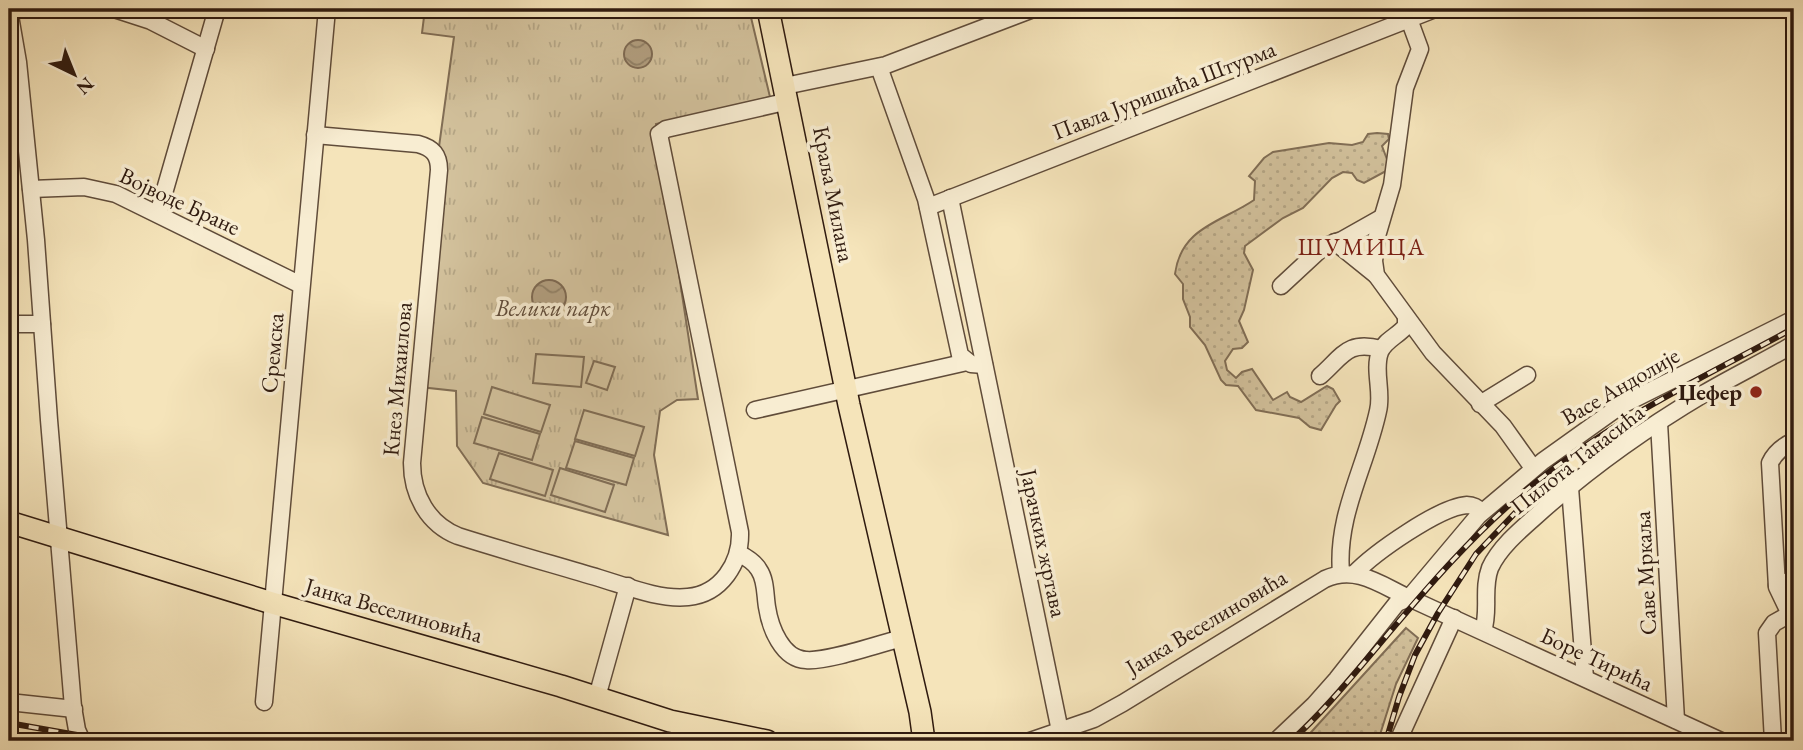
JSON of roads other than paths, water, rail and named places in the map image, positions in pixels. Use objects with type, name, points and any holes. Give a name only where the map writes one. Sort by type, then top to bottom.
[{"type":"main road","name":"Краља Милана","points":[[768,9],[846,390],[920,712],[924,741]]},
{"type":"main road","name":"Јанка Веселиновића","points":[[9,522],[670,721],[767,741]]},
{"type":"main road","name":"Краља Милана","points":[[909,741],[910,676]]},
{"type":"street","points":[[114,9],[151,20],[206,49]]},
{"type":"street","points":[[158,214],[217,9]]},
{"type":"street","name":"Сремска","points":[[264,702],[327,9]]},
{"type":"street","points":[[902,638],[819,659],[799,659],[788,652],[778,639],[767,610],[759,568],[738,553],[738,522],[659,134],[666,129],[880,67],[1033,9]]},
{"type":"street","name":"Павла Јуришића Штурма","points":[[950,198],[1435,9]]},
{"type":"street","points":[[9,10],[32,189],[74,709],[77,730],[82,741]]},
{"type":"street","points":[[1376,275],[1374,261],[1381,218],[1392,185],[1405,88],[1420,49],[1409,19]]},
{"type":"street","name":"Јарачких жртава","points":[[880,67],[928,207],[957,349],[962,359],[975,363]]},
{"type":"street","name":"Кнез Михаилова","points":[[315,135],[418,144],[432,150],[437,157],[438,173],[412,463],[415,488],[425,509],[443,528],[458,536],[672,597],[707,592],[724,579],[738,553]]},
{"type":"street","name":"Војводе Бране","points":[[32,189],[94,188],[116,194],[301,285]]},
{"type":"street","points":[[928,207],[950,198]]},
{"type":"street","name":"Јарачких жртава","points":[[950,198],[975,363],[1060,731]]},
{"type":"street","points":[[1282,286],[1323,247],[1381,218]]},
{"type":"street","points":[[1335,242],[1376,275],[1433,353],[1503,426],[1533,468]]},
{"type":"street","points":[[1406,317],[1406,326],[1381,349],[1377,361],[1381,393],[1378,412],[1346,512],[1339,553],[1347,574],[1409,598]]},
{"type":"street","name":"Васе Андолије","points":[[1276,741],[1337,679],[1397,603],[1409,598],[1482,512],[1533,468],[1620,407],[1794,319]]},
{"type":"street","points":[[9,324],[42,324]]},
{"type":"street","name":"Пилота Танасића","points":[[1483,631],[1488,616],[1487,581],[1496,558],[1521,529],[1570,488],[1659,423],[1709,391],[1794,344]]},
{"type":"street","points":[[1320,376],[1349,350],[1358,346],[1381,349]]},
{"type":"street","points":[[755,410],[975,363]]},
{"type":"street","points":[[1480,404],[1527,375]]},
{"type":"street","name":"Саве Мркаља","points":[[1659,423],[1676,720]]},
{"type":"street","points":[[1773,741],[1767,633],[1769,628],[1792,617],[1777,585],[1770,463],[1780,449],[1794,441]]},
{"type":"street","points":[[1570,488],[1585,678]]},
{"type":"street","points":[[1347,574],[1431,520],[1465,505],[1474,506],[1482,512]]},
{"type":"street","name":"Јанка Веселиновића","points":[[1030,741],[1094,719],[1325,579],[1347,574]]},
{"type":"street","points":[[1777,585],[1794,579]]},
{"type":"street","points":[[597,697],[628,586]]},
{"type":"street","name":"Боре Тирића","points":[[1409,598],[1721,741]]},
{"type":"street","points":[[1398,741],[1454,618]]},
{"type":"street","points":[[9,702],[74,709]]},
{"type":"water","points":[[638,40],[648,44],[652,54],[648,64],[638,68],[628,64],[624,54],[628,44]]},
{"type":"water","points":[[549,280],[561,285],[566,297],[561,309],[549,314],[537,309],[532,297],[537,285]]},
{"type":"railway","points":[[1291,741],[1336,696],[1452,561],[1513,501],[1565,460],[1628,418],[1794,328]]},
{"type":"railway","points":[[1386,741],[1415,655],[1438,613],[1476,554],[1515,513]]},
{"type":"railway","points":[[9,723],[111,741]]},
{"type":"place","name":"Џефер","points":[[1756,392]]},
{"type":"district","name":"ШУМИЦА","points":[[1362,247]]},
{"type":"park label","name":"Велики парк","points":[[553,308]]}]
